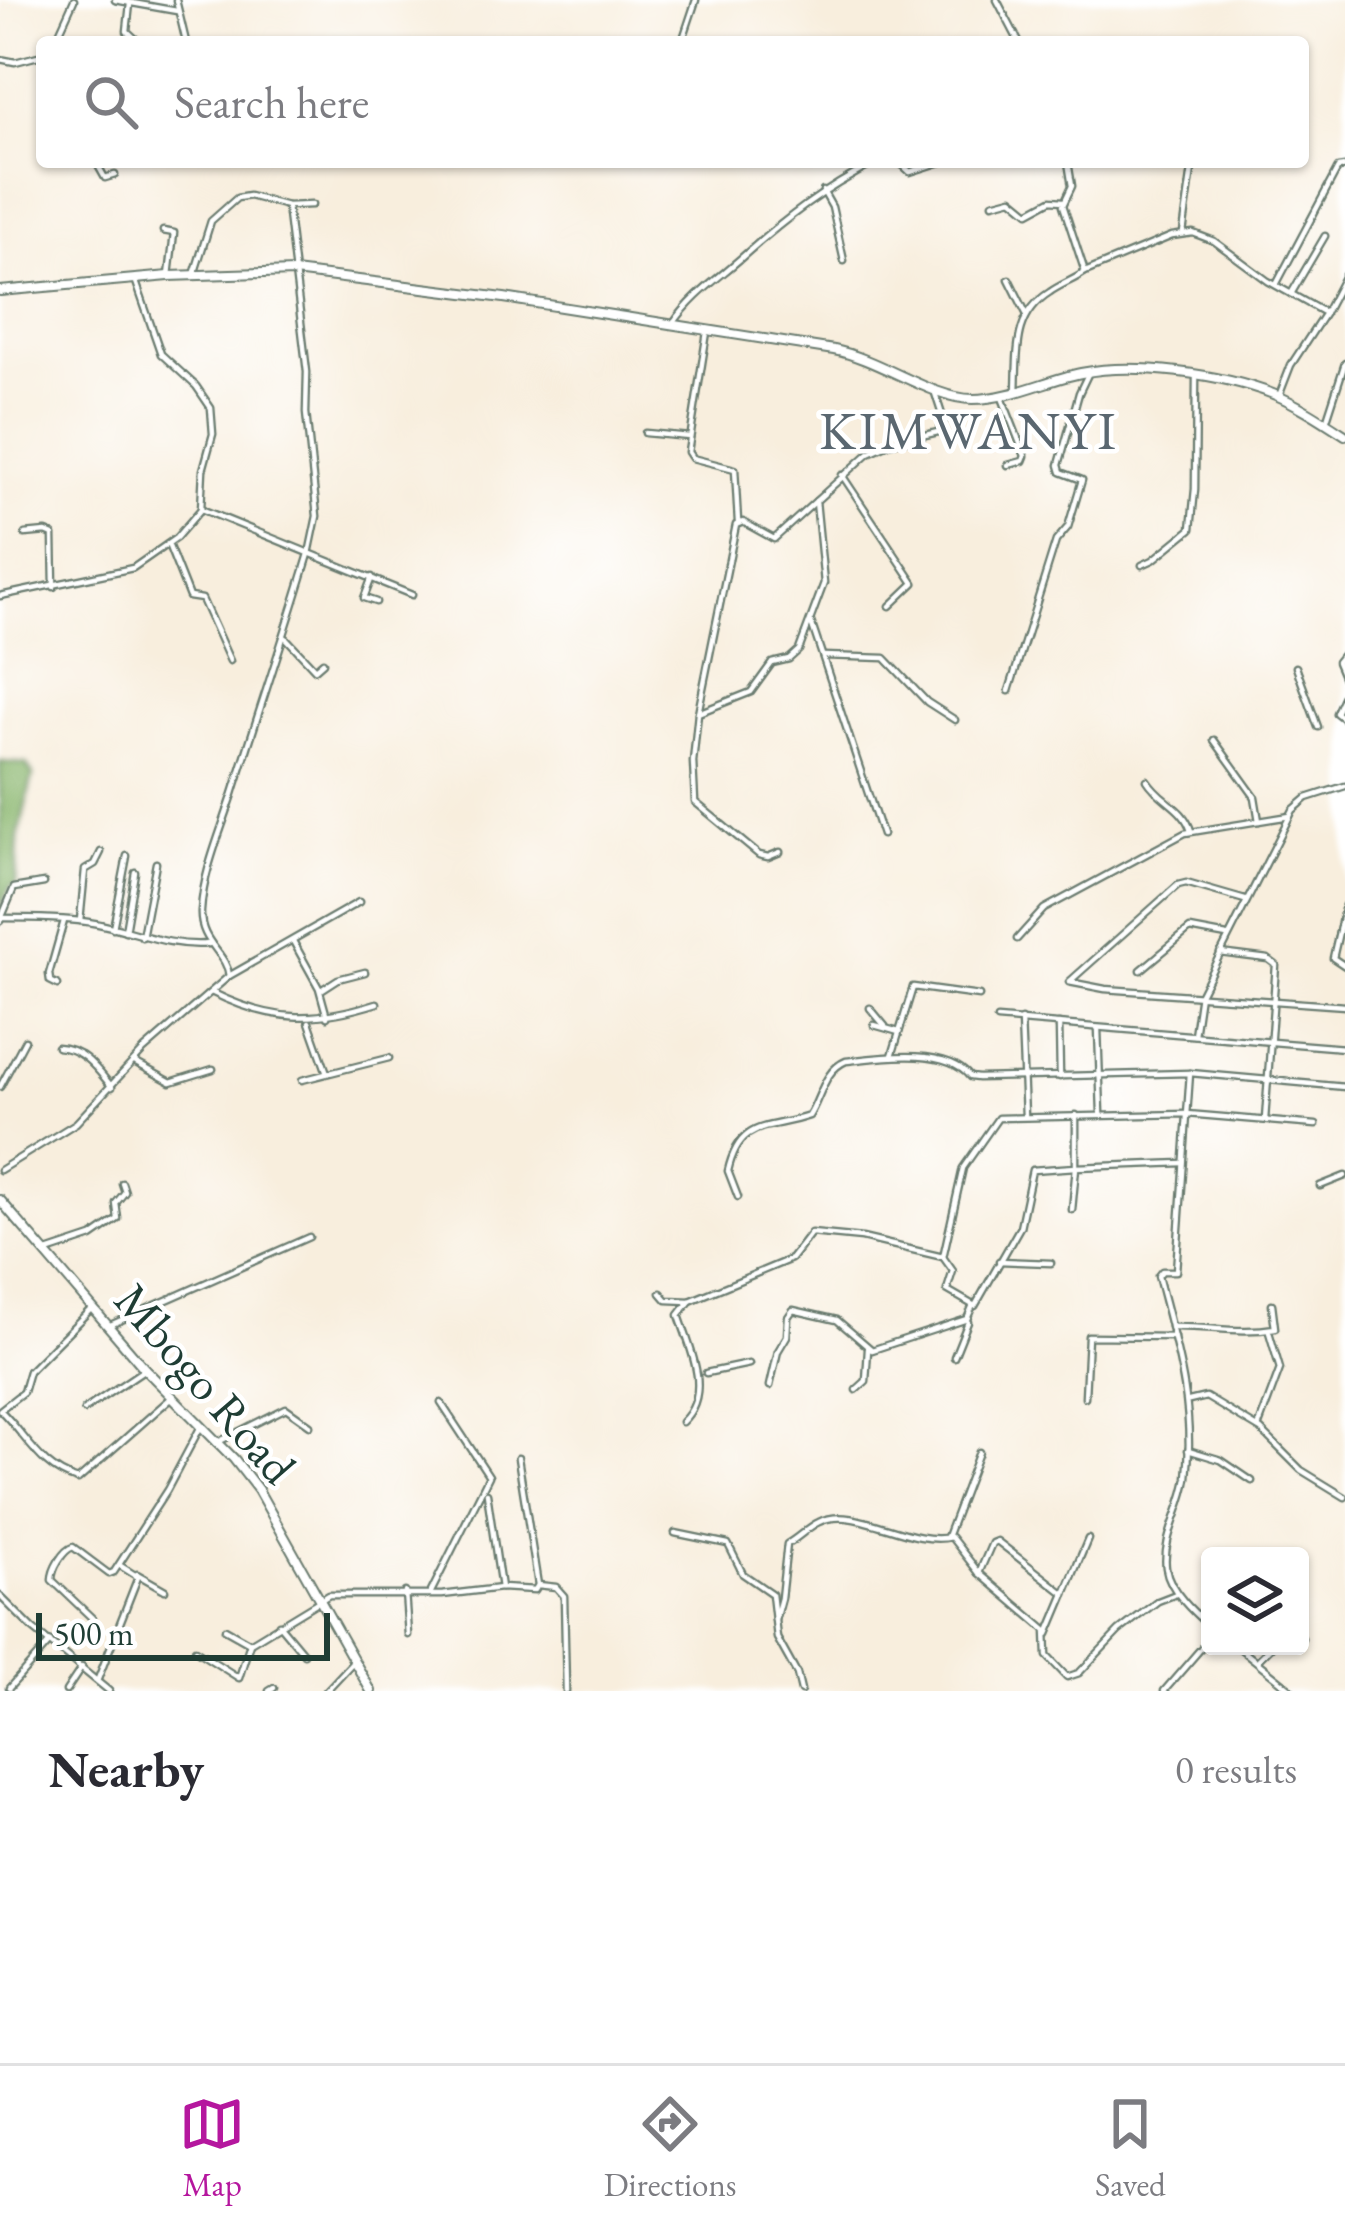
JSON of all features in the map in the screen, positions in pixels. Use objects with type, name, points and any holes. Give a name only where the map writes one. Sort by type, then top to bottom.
[{"type":"street","points":[[59,36],[74,0]]},
{"type":"street","points":[[115,0],[177,11]]},
{"type":"street","points":[[176,0],[184,36]]},
{"type":"street","points":[[684,36],[696,0]]},
{"type":"street","points":[[997,0],[1016,36]]},
{"type":"street","points":[[130,4],[127,31],[132,36]]},
{"type":"street","points":[[0,59],[15,62],[36,57]]},
{"type":"street","points":[[1276,286],[1338,168],[1345,167]]},
{"type":"street","points":[[99,168],[105,178],[115,176]]},
{"type":"street","points":[[673,324],[708,285],[781,220],[867,168]]},
{"type":"street","points":[[1069,168],[1072,186],[1063,201],[1084,272]]},
{"type":"street","points":[[1183,233],[1192,168]]},
{"type":"street","points":[[823,191],[832,207],[844,261]]},
{"type":"street","points":[[194,274],[207,229],[221,209],[244,196],[287,206],[312,205]]},
{"type":"street","points":[[993,202],[1012,198],[1029,212],[1051,200],[1063,201]]},
{"type":"street","points":[[229,976],[226,964],[209,944],[201,914],[208,873],[310,554],[317,516],[306,413],[307,372],[287,206]]},
{"type":"street","points":[[163,231],[174,233],[169,276]]},
{"type":"street","points":[[1016,391],[1018,342],[1026,313],[1046,294],[1084,272],[1183,233],[1214,241],[1324,314]]},
{"type":"street","points":[[1291,294],[1325,236]]},
{"type":"street","points":[[0,291],[194,274],[294,272],[450,290],[848,353],[965,399],[1120,369],[1241,383],[1279,396],[1345,435]]},
{"type":"street","points":[[1279,396],[1345,274]]},
{"type":"street","points":[[0,596],[133,568],[168,544],[201,509],[203,470],[213,434],[211,408],[196,386],[160,354],[135,279]]},
{"type":"street","points":[[1009,279],[1026,313]]},
{"type":"street","points":[[707,329],[688,452],[692,458],[735,469],[738,523],[698,713],[693,763],[696,806],[759,855],[780,852]]},
{"type":"street","points":[[1326,422],[1345,363]]},
{"type":"street","points":[[1009,691],[1054,546],[1067,527],[1082,482],[1081,476],[1059,469],[1078,393],[1089,372]]},
{"type":"street","points":[[1142,565],[1191,530],[1196,377]]},
{"type":"street","points":[[738,523],[774,538],[880,446],[941,430],[944,421],[933,388]]},
{"type":"street","points":[[1001,395],[1025,456],[1008,465]]},
{"type":"street","points":[[645,433],[690,437]]},
{"type":"street","points":[[842,475],[914,583],[890,606]]},
{"type":"street","points":[[698,713],[738,700],[757,687],[772,663],[796,653],[812,622],[825,578],[816,500]]},
{"type":"street","points":[[201,509],[412,595]]},
{"type":"street","points":[[25,534],[51,533],[54,587]]},
{"type":"street","points":[[168,544],[189,597],[202,598],[230,661]]},
{"type":"street","points":[[372,578],[364,598],[376,602]]},
{"type":"street","points":[[812,622],[882,835]]},
{"type":"street","points":[[284,636],[316,669],[323,662]]},
{"type":"street","points":[[1345,652],[1337,662],[1345,681]]},
{"type":"street","points":[[823,656],[885,658],[927,702],[955,720]]},
{"type":"street","points":[[1296,667],[1318,727]]},
{"type":"street","points":[[1345,693],[1336,713],[1345,720]]},
{"type":"street","points":[[1214,740],[1255,797],[1259,821]]},
{"type":"street","points":[[1147,779],[1161,800],[1185,814],[1191,831]]},
{"type":"street","points":[[1194,1035],[1200,994],[1290,816],[1302,801],[1345,786]]},
{"type":"street","points":[[1017,939],[1044,909],[1191,831],[1290,816]]},
{"type":"street","points":[[80,921],[85,870],[101,852]]},
{"type":"street","points":[[113,928],[127,856]]},
{"type":"street","points":[[142,937],[156,863]]},
{"type":"street","points":[[124,931],[135,872]]},
{"type":"street","points":[[44,883],[14,888],[1,920],[80,921],[142,937],[209,944]]},
{"type":"street","points":[[1245,900],[1186,883],[1178,885],[1069,981],[1105,988],[1345,1006]]},
{"type":"street","points":[[0,1170],[67,1130],[229,976],[359,902]]},
{"type":"street","points":[[1345,905],[1333,958],[1345,966]]},
{"type":"street","points":[[58,985],[50,981],[49,974],[64,921]]},
{"type":"street","points":[[1141,970],[1190,928],[1227,936]]},
{"type":"street","points":[[293,940],[320,991],[327,1017]]},
{"type":"street","points":[[1220,952],[1274,961],[1277,970],[1265,1120]]},
{"type":"street","points":[[320,991],[338,979],[365,972]]},
{"type":"street","points":[[892,1056],[913,987],[979,996]]},
{"type":"street","points":[[212,992],[256,1012],[308,1019],[377,1003]]},
{"type":"street","points":[[870,1008],[885,1026]]},
{"type":"street","points":[[997,1018],[1345,1048]]},
{"type":"street","points":[[308,1019],[326,1073]]},
{"type":"street","points":[[1021,1020],[1024,1118]]},
{"type":"street","points":[[1059,1024],[1060,1076]]},
{"type":"street","points":[[874,1025],[899,1032]]},
{"type":"street","points":[[1098,1026],[1101,1113]]},
{"type":"street","points":[[0,1088],[25,1040]]},
{"type":"street","points":[[57,1047],[89,1059],[112,1087]]},
{"type":"street","points":[[738,1197],[728,1171],[741,1139],[761,1125],[809,1115],[839,1063],[892,1056],[959,1065],[970,1077],[1190,1073],[1345,1087]]},
{"type":"street","points":[[302,1080],[389,1058]]},
{"type":"street","points":[[134,1062],[168,1082],[213,1069]]},
{"type":"street","points":[[1190,1073],[1176,1271],[1162,1271],[1159,1276],[1190,1401],[1185,1490],[1168,1541],[1166,1567],[1178,1593],[1201,1617]]},
{"type":"street","points":[[1072,1210],[1076,1114]]},
{"type":"street","points":[[943,1257],[967,1160],[998,1118],[1187,1114],[1316,1124]]},
{"type":"street","points":[[1021,1165],[1183,1162]]},
{"type":"street","points":[[954,1357],[1020,1227],[1034,1168]]},
{"type":"street","points":[[1320,1186],[1345,1176]]},
{"type":"street","points":[[44,1253],[92,1237],[118,1219],[116,1203],[125,1192],[122,1183]]},
{"type":"street","name":"Mbogo Road","points":[[0,1200],[145,1369],[234,1459],[274,1513],[371,1691]]},
{"type":"street","points":[[661,1293],[667,1300],[690,1301],[790,1259],[811,1233],[862,1238],[943,1257],[952,1270],[947,1290],[973,1305],[968,1319],[868,1349]]},
{"type":"street","points":[[108,1326],[309,1237]]},
{"type":"street","points":[[999,1261],[1051,1263]]},
{"type":"street","points":[[682,1422],[694,1410],[698,1393],[690,1343],[679,1315],[690,1301]]},
{"type":"street","points":[[1171,1328],[1269,1330],[1275,1328],[1272,1304]]},
{"type":"street","points":[[92,1308],[29,1371],[23,1392],[0,1410],[40,1458],[78,1480],[171,1397]]},
{"type":"street","points":[[770,1386],[793,1310],[836,1320],[868,1349]]},
{"type":"street","points":[[1258,1428],[1280,1369],[1269,1330]]},
{"type":"street","points":[[1085,1397],[1088,1336],[1174,1337]]},
{"type":"street","points":[[856,1390],[866,1381],[868,1349]]},
{"type":"street","points":[[706,1373],[749,1364]]},
{"type":"street","points":[[84,1410],[145,1369]]},
{"type":"street","points":[[1190,1401],[1208,1398],[1258,1428],[1300,1470],[1345,1497]]},
{"type":"street","points":[[430,1594],[489,1476],[441,1403]]},
{"type":"street","points":[[216,1443],[286,1408],[310,1425]]},
{"type":"street","points":[[92,1618],[52,1580],[53,1572],[74,1547],[109,1574],[119,1565],[200,1428]]},
{"type":"street","points":[[1188,1450],[1221,1460],[1252,1481]]},
{"type":"street","points":[[947,1537],[979,1451]]},
{"type":"street","points":[[195,1650],[238,1678],[250,1643],[319,1599],[502,1588],[533,1591],[538,1585],[518,1458]]},
{"type":"street","points":[[487,1492],[502,1588]]},
{"type":"street","points":[[775,1620],[787,1544],[822,1519],[847,1518],[931,1540],[947,1537]]},
{"type":"street","points":[[675,1533],[728,1544],[743,1574],[774,1596],[777,1638],[801,1691]]},
{"type":"street","points":[[947,1537],[979,1573],[1048,1634]]},
{"type":"street","points":[[1088,1539],[1048,1634],[1049,1660],[1071,1677],[1137,1616],[1178,1593]]},
{"type":"street","points":[[979,1573],[997,1541],[1065,1594]]},
{"type":"street","points":[[119,1565],[165,1590]]},
{"type":"street","points":[[98,1679],[137,1574]]},
{"type":"street","points":[[538,1585],[556,1588],[563,1596],[566,1691]]},
{"type":"street","points":[[405,1592],[408,1635]]},
{"type":"street","points":[[0,1596],[109,1691]]},
{"type":"street","points":[[279,1624],[304,1654]]},
{"type":"street","points":[[225,1629],[250,1643]]},
{"type":"street","points":[[9,1688],[50,1642]]},
{"type":"street","points":[[1164,1691],[1201,1648]]},
{"type":"street","points":[[1250,1655],[1293,1691]]},
{"type":"street","points":[[1258,1661],[1264,1655]]},
{"type":"street","points":[[326,1691],[353,1662]]},
{"type":"street","points":[[66,1691],[82,1667]]},
{"type":"green space","points":[[0,762],[26,764],[33,775],[18,838],[16,885],[10,887],[0,910]]},
{"type":"district","name":"KIMWANYI","points":[[969,430]]}]
